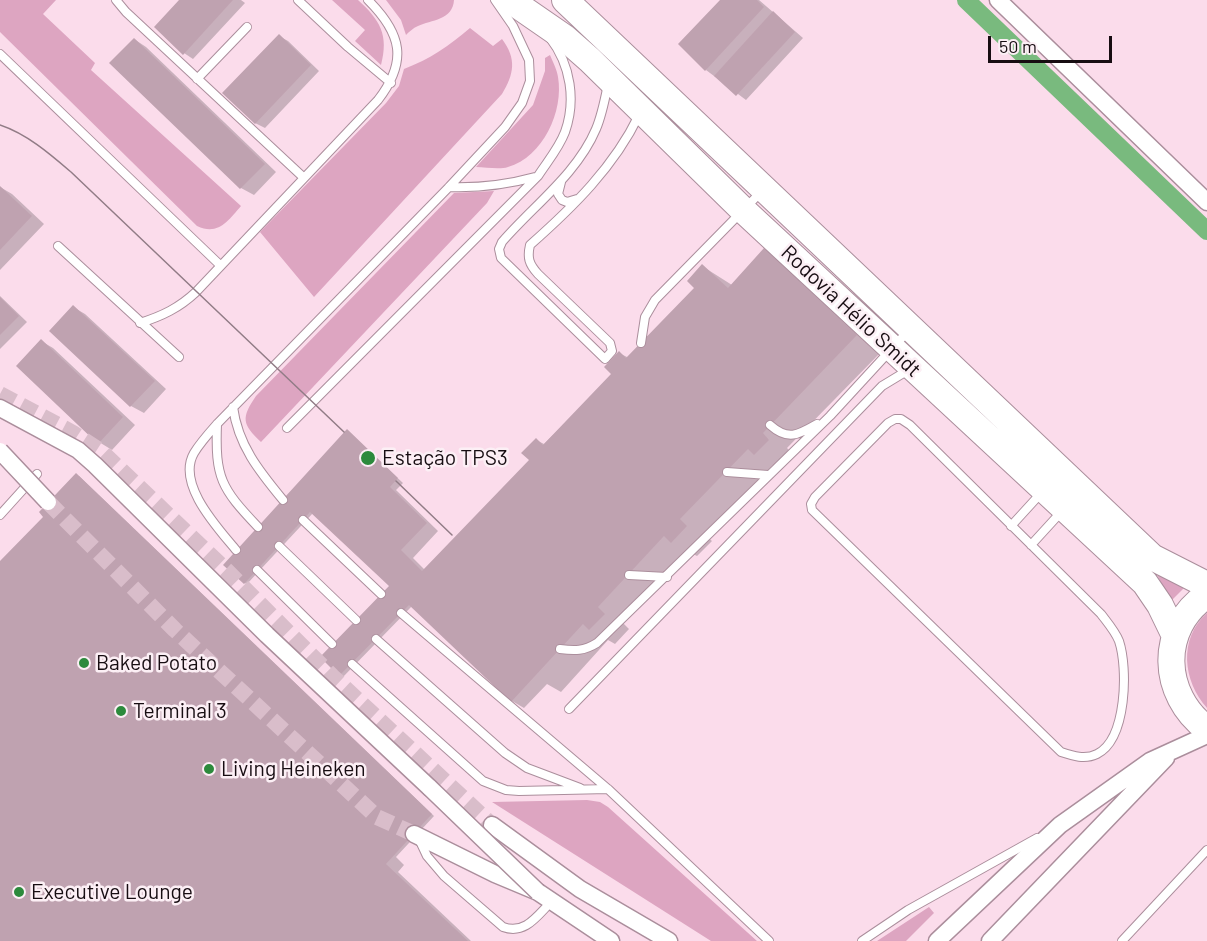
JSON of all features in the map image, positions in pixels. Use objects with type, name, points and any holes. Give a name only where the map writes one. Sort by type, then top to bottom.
[{"type":"main road","name":"Rodovia Hélio Smidt","points":[[565,0],[910,329],[1073,499],[1145,583],[1160,605],[1175,636]]},
{"type":"main road","name":"Rodovia Hélio Smidt","points":[[520,6],[565,38],[610,78],[743,210],[912,368],[1053,480]]},
{"type":"main road","name":"Rodovia Hélio Smidt","points":[[1073,499],[1152,557],[1207,585]]},
{"type":"main road","points":[[1207,595],[1198,601],[1184,617],[1175,636],[1171,663],[1176,691],[1185,708],[1197,722],[1207,729]]},
{"type":"street","points":[[998,0],[1207,202]]},
{"type":"street","points":[[0,408],[78,450],[95,465],[259,627],[544,897]]},
{"type":"street","points":[[0,451],[48,502]]},
{"type":"street","points":[[937,941],[1060,825],[1134,771],[1174,749],[1207,735]]},
{"type":"street","points":[[990,941],[1174,749]]},
{"type":"street","points":[[492,825],[580,889],[669,941]]},
{"type":"street","points":[[416,835],[544,897],[611,941]]},
{"type":"lane","points":[[116,0],[126,12],[303,177]]},
{"type":"lane","points":[[298,0],[391,83]]},
{"type":"lane","points":[[140,323],[157,318],[182,305],[378,100],[391,83],[397,66],[397,50],[393,32],[384,15],[368,0]]},
{"type":"lane","points":[[236,550],[216,526],[192,487],[190,470],[193,455],[233,407],[449,188],[505,127],[522,103],[530,81],[528,60],[521,41],[495,0]]},
{"type":"lane","points":[[287,428],[538,176],[565,132],[571,105],[569,81],[564,62],[555,45],[520,6]]},
{"type":"lane","points":[[197,79],[247,27]]},
{"type":"lane","points":[[0,54],[220,265]]},
{"type":"lane","points":[[0,60],[9,64]]},
{"type":"lane","points":[[610,78],[596,128],[585,150],[562,179],[502,242],[499,249],[501,258],[605,359],[612,351],[610,343],[538,274],[530,265],[528,256],[530,245],[596,181],[614,158],[630,134],[642,109]]},
{"type":"lane","points":[[449,188],[482,188],[538,176]]},
{"type":"lane","points":[[562,179],[558,194],[562,200],[567,202],[579,198]]},
{"type":"lane","points":[[641,343],[645,317],[655,300],[763,190]]},
{"type":"lane","points":[[58,246],[179,357]]},
{"type":"lane","points":[[560,649],[587,650],[597,643],[830,416],[910,329]]},
{"type":"lane","points":[[569,709],[882,386],[912,368]]},
{"type":"lane","points":[[233,407],[235,425],[243,446],[258,470],[283,500]]},
{"type":"lane","points":[[770,425],[778,433],[789,436],[810,428],[830,416]]},
{"type":"lane","points":[[901,419],[910,425],[1011,526],[1101,614],[1118,639],[1122,656],[1123,703],[1110,743],[1098,754],[1075,757],[1061,752],[815,513],[812,504],[815,497],[888,423],[901,419]]},
{"type":"lane","points":[[217,424],[218,470],[225,487],[236,503],[258,527]]},
{"type":"lane","points":[[727,472],[768,475]]},
{"type":"lane","points":[[0,515],[37,474]]},
{"type":"lane","points":[[1011,526],[1053,480]]},
{"type":"lane","points":[[1031,545],[1073,499]]},
{"type":"lane","points":[[303,520],[381,594]]},
{"type":"lane","points":[[279,546],[356,620]]},
{"type":"lane","points":[[257,570],[332,644]]},
{"type":"lane","points":[[629,575],[667,577]]},
{"type":"lane","points":[[401,613],[608,789],[769,941]]},
{"type":"lane","points":[[376,639],[505,753],[526,768],[583,789]]},
{"type":"lane","points":[[352,664],[483,781],[506,790],[532,792],[608,789]]},
{"type":"lane","points":[[862,941],[908,910],[1060,825]]},
{"type":"lane","points":[[416,835],[434,866],[503,927],[522,929],[532,921],[544,897]]},
{"type":"lane","points":[[1122,941],[1207,850]]},
{"type":"lane","points":[[542,872],[580,889]]},
{"type":"shaded area","points":[[0,0],[56,0],[43,14],[95,63],[91,70],[241,206],[232,217],[217,228],[204,229],[197,226],[0,32]]},
{"type":"shaded area","points":[[332,0],[358,0],[372,14],[383,37],[381,65],[355,41],[365,30]]},
{"type":"shaded area","points":[[386,0],[454,0],[453,7],[446,15],[416,27],[406,35],[401,20]]},
{"type":"shaded area","points":[[470,28],[493,46],[502,39],[507,46],[512,66],[509,80],[502,94],[314,297],[260,232],[386,103],[399,86],[404,69],[439,52]]},
{"type":"shaded area","points":[[550,55],[558,77],[558,104],[554,118],[541,143],[520,162],[508,167],[476,167],[533,105],[545,71],[545,58]]},
{"type":"shaded area","points":[[494,191],[487,203],[261,442],[250,430],[246,421],[248,410],[256,396],[454,193]]},
{"type":"shaded area","points":[[1157,575],[1187,585],[1171,601]]},
{"type":"shaded area","points":[[1207,613],[1207,708],[1193,685],[1187,660],[1191,635]]},
{"type":"shaded area","points":[[587,800],[600,802],[608,807],[757,941],[711,941],[492,802]]},
{"type":"shaded area","points":[[929,907],[934,913],[906,941],[877,941]]},
{"type":"building","points":[[179,0],[233,0],[183,55],[154,27]]},
{"type":"building","points":[[720,0],[757,0],[764,7],[705,71],[678,44]]},
{"type":"building","points":[[773,11],[795,32],[736,96],[714,76]]},
{"type":"building","points":[[279,34],[311,65],[255,124],[222,93]]},
{"type":"building","points":[[134,38],[265,164],[240,189],[109,63]]},
{"type":"building","points":[[0,186],[32,216],[0,250]]},
{"type":"building","points":[[764,248],[857,335],[763,433],[769,440],[754,455],[748,449],[680,519],[687,526],[671,543],[664,536],[598,607],[605,614],[589,630],[583,624],[511,702],[409,605],[339,676],[320,657],[389,586],[310,512],[244,584],[223,565],[347,429],[398,478],[390,487],[427,523],[401,550],[422,571],[529,460],[521,453],[536,438],[543,445],[611,374],[604,367],[619,351],[626,358],[694,288],[687,281],[702,264],[728,288]]},
{"type":"building","points":[[0,297],[19,316],[0,335]]},
{"type":"building","points":[[73,305],[155,381],[130,407],[49,331]]},
{"type":"building","points":[[41,339],[123,417],[98,444],[16,366]]},
{"type":"building","name":"Terminal 3","points":[[76,473],[432,814],[386,864],[468,941],[0,941],[0,561],[43,517],[39,512]]},
{"type":"waterway","points":[[966,0],[1207,231]]},
{"type":"tunnel","points":[[0,394],[73,433],[102,452],[226,570],[332,676],[492,825]]},
{"type":"tunnel","points":[[48,502],[175,630],[377,817],[414,834]]},
{"type":"tram line","points":[[0,125],[29,139],[71,172],[344,432]]},
{"type":"tram line","points":[[396,481],[452,535]]},
{"type":"place","name":"Estação TPS3","points":[[368,458]]},
{"type":"place","name":"Baked Potato","points":[[84,663]]},
{"type":"place","name":"Terminal 3","points":[[121,711]]},
{"type":"place","name":"Living Heineken","points":[[209,769]]},
{"type":"place","name":"Executive Lounge","points":[[19,892]]}]
